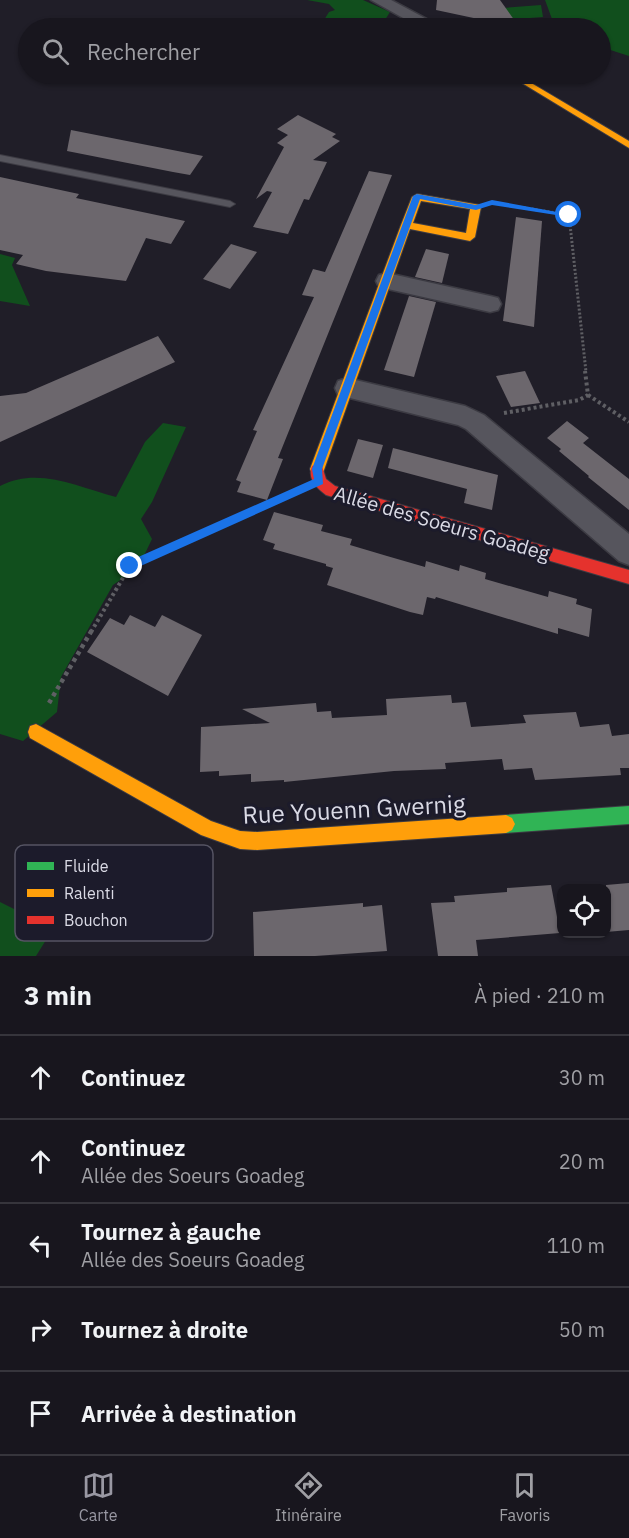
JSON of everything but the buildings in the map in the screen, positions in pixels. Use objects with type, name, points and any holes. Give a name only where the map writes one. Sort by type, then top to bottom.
[{"type":"street","points":[[379,0],[413,18]]},
{"type":"street","points":[[528,84],[629,145]]},
{"type":"street","name":"Allée des Soeurs Goadeg","points":[[476,207],[417,196],[317,469],[319,481],[324,488],[331,491],[629,577]]},
{"type":"street","points":[[406,225],[470,237],[476,207]]},
{"type":"street","points":[[387,281],[490,304]]},
{"type":"street","points":[[347,388],[450,411],[475,422],[629,552]]},
{"type":"street","name":"Rue Youenn Gwernig","points":[[42,734],[207,829],[240,840],[257,841],[629,815]]},
{"type":"lane","points":[[0,158],[230,204]]},
{"type":"path","points":[[476,207],[492,203],[569,215],[588,395]]},
{"type":"path","points":[[588,395],[629,422]]},
{"type":"path","points":[[475,422],[484,417],[579,400],[588,395]]},
{"type":"path","points":[[42,734],[50,702],[130,566],[319,481]]},
{"type":"green space","points":[[307,0],[363,0],[390,12],[386,18],[325,18],[329,12],[335,10],[329,4]]},
{"type":"green space","points":[[545,0],[629,0],[629,56],[611,50],[611,18],[552,18]]},
{"type":"green space","points":[[541,5],[543,17],[492,18],[503,8]]},
{"type":"green space","points":[[0,254],[15,258],[12,265],[30,306],[0,301]]},
{"type":"green space","points":[[163,423],[186,427],[152,502],[141,519],[152,539],[138,568],[113,585],[61,677],[57,712],[23,741],[0,734],[0,486],[14,480],[43,478],[58,480],[116,497],[145,442]]},
{"type":"green space","points":[[0,902],[15,910],[15,941],[45,941],[36,956],[0,956]]},
{"type":"traffic: fast","points":[[506,824],[629,815]]},
{"type":"traffic: slow","points":[[528,84],[629,145]]},
{"type":"traffic: slow","points":[[317,470],[317,469],[417,197],[476,207],[470,237],[406,225]]},
{"type":"traffic: slow","points":[[36,732],[207,829],[240,840],[257,841],[506,824]]},
{"type":"traffic: jam","points":[[317,470],[320,482],[331,491],[629,577]]},
{"type":"route","points":[[130,566],[319,481],[316,476],[317,469],[417,196],[476,207],[492,203],[569,215]]}]
